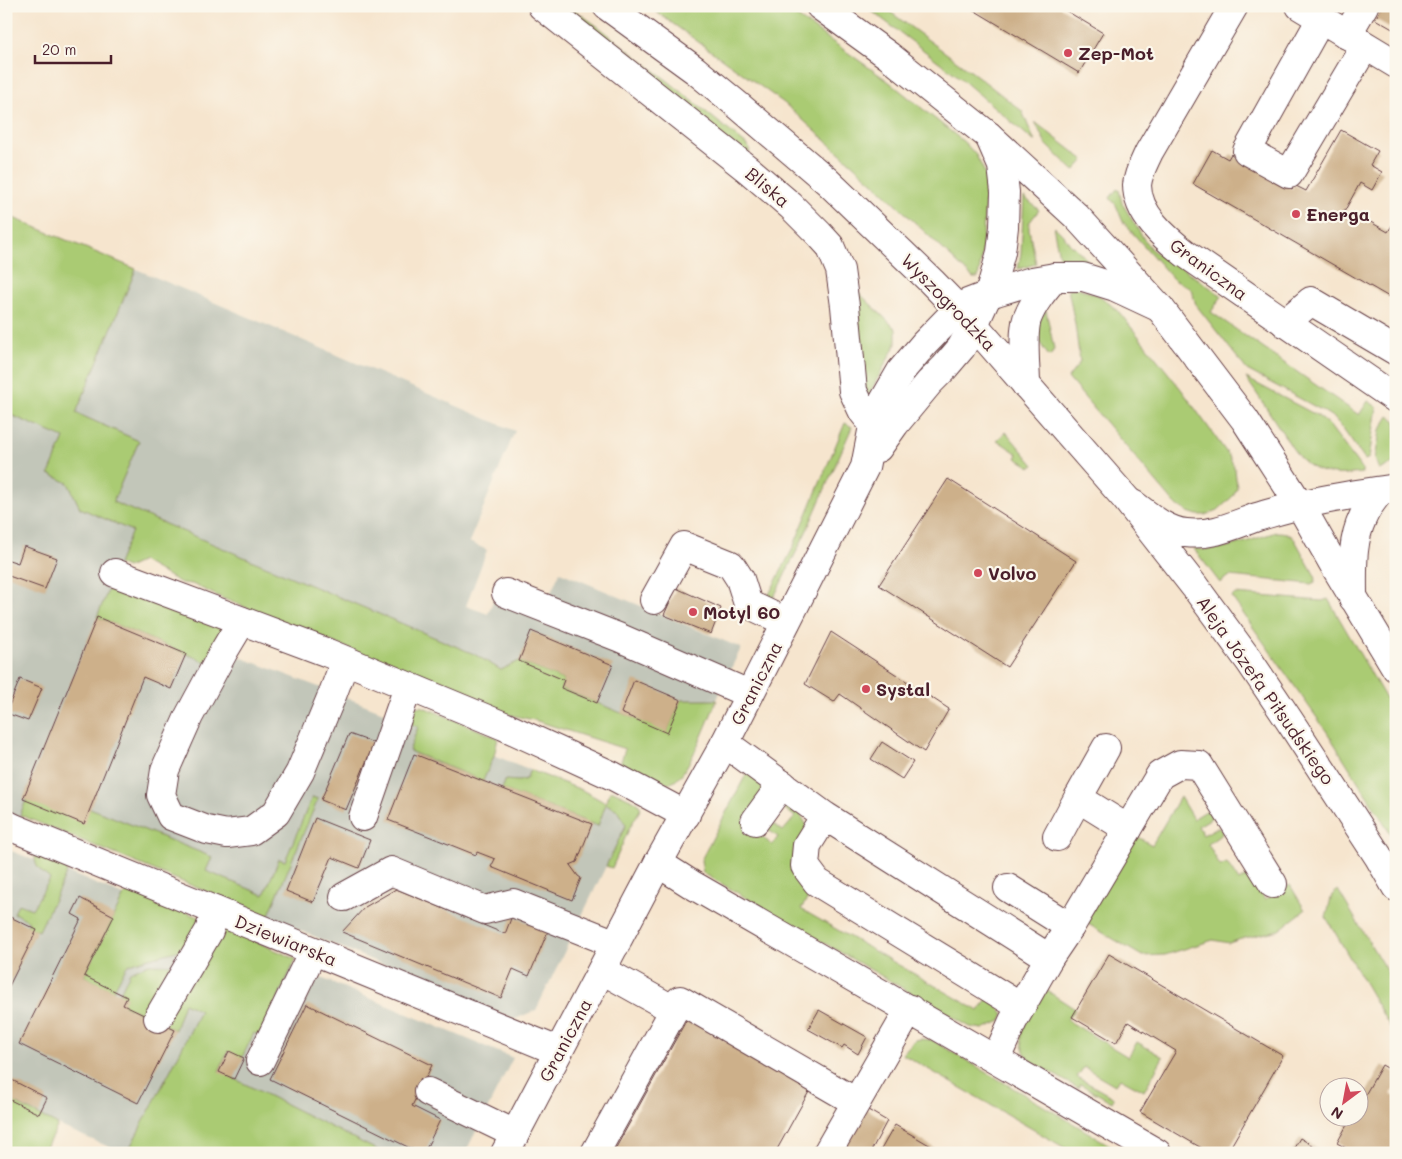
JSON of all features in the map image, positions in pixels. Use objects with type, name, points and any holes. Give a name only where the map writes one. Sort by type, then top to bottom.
[{"type":"street","name":"Bliska","points":[[542,6],[742,165],[791,206],[830,246],[840,270],[854,391],[867,417],[882,426]]},
{"type":"street","name":"Wyszogrodzka","points":[[607,6],[718,88],[827,181],[966,317],[1126,499],[1160,524],[1173,530],[1199,534],[1212,532],[1300,505],[1335,497],[1388,490]]},
{"type":"street","points":[[820,6],[889,56],[989,136],[1076,216],[1160,308],[1245,420],[1300,505],[1396,668]]},
{"type":"street","name":"Graniczna","points":[[1234,6],[1149,152],[1140,171],[1138,185],[1143,208],[1166,239],[1396,399]]},
{"type":"street","points":[[1364,6],[1356,40],[1289,174],[1247,151],[1310,13],[1356,40],[1396,64]]},
{"type":"street","name":"Graniczna","points":[[510,1143],[658,863],[725,744],[865,467],[882,426],[929,383],[961,348],[966,317],[988,295],[1001,252],[1005,192],[1002,166],[989,136]]},
{"type":"street","points":[[988,295],[1032,281],[1055,277],[1083,276],[1115,287],[1160,308]]},
{"type":"street","points":[[1026,385],[1025,335],[1027,320],[1034,304],[1055,277]]},
{"type":"street","points":[[1285,323],[1311,301],[1396,351]]},
{"type":"street","points":[[1354,598],[1354,546],[1363,516],[1388,490]]},
{"type":"street","name":"Aleja Józefa Piłsudskiego","points":[[1126,499],[1195,587],[1250,662],[1378,856],[1396,887]]},
{"type":"street","points":[[654,600],[684,546],[731,565],[740,579],[748,604],[786,622]]},
{"type":"street","points":[[115,572],[345,661],[504,726],[613,776],[686,816]]},
{"type":"street","points":[[506,593],[618,637],[749,694]]},
{"type":"street","points":[[242,621],[189,716],[165,770],[161,795],[171,816],[228,834],[250,831],[276,813],[300,772],[345,661]]},
{"type":"street","points":[[363,816],[408,687]]},
{"type":"street","points":[[725,744],[825,816],[1049,958]]},
{"type":"street","points":[[1057,837],[1106,748]]},
{"type":"street","points":[[996,1059],[1013,1021],[1049,958],[1070,928],[1160,775],[1180,764],[1199,765],[1273,884]]},
{"type":"street","points":[[755,821],[782,784]]},
{"type":"street","points":[[1078,798],[1128,828]]},
{"type":"street","points":[[825,816],[807,845],[805,866],[817,882],[1021,1007]]},
{"type":"street","name":"Dziewiarska","points":[[10,826],[558,1051]]},
{"type":"street","points":[[658,863],[691,884],[1157,1153]]},
{"type":"street","points":[[344,897],[391,871],[485,910],[513,903],[616,944]]},
{"type":"street","points":[[1008,888],[1070,928]]},
{"type":"street","points":[[158,1018],[209,930],[216,911]]},
{"type":"street","points":[[260,1061],[314,951]]},
{"type":"street","points":[[602,970],[674,1010]]},
{"type":"street","points":[[595,1153],[680,1000],[856,1102]]},
{"type":"street","points":[[827,1153],[910,1009]]},
{"type":"street","points":[[428,1092],[510,1143]]},
{"type":"shaded area","points":[[136,269],[515,431],[469,542],[487,550],[466,606],[488,614],[498,588],[549,597],[560,572],[741,648],[698,745],[561,688],[564,680],[519,661],[501,670],[474,654],[113,502],[76,413]]},
{"type":"shaded area","points":[[6,413],[64,438],[68,483],[81,508],[132,531],[103,602],[582,790],[617,809],[626,825],[536,1010],[515,1019],[20,815],[6,842]]},
{"type":"shaded area","points":[[6,849],[79,877],[513,1058],[465,1153],[383,1153],[180,1052],[127,1153],[123,1153],[58,1125],[6,1098]]},
{"type":"green space","points":[[559,6],[569,6],[668,81],[748,146],[750,151],[746,157]]},
{"type":"green space","points":[[648,6],[782,6],[888,81],[964,142],[976,155],[985,173],[986,181],[982,254],[978,278],[973,278],[880,189],[784,103]]},
{"type":"green space","points":[[865,6],[882,6],[1022,111],[1035,142],[959,77]]},
{"type":"green space","points":[[1035,122],[1084,160],[1074,171],[1046,144]]},
{"type":"green space","points":[[1117,189],[1119,190],[1122,203],[1151,249],[1159,255],[1168,258],[1222,296],[1211,312],[1359,415],[1368,401],[1377,407],[1369,458],[1365,460],[1334,418],[1247,370],[1196,305],[1192,291],[1174,280],[1123,222],[1116,205],[1110,198]]},
{"type":"green space","points":[[1024,197],[1039,210],[1029,223],[1036,264],[1018,269],[1021,253]]},
{"type":"green space","points":[[6,215],[136,269],[76,413],[139,441],[113,502],[474,654],[501,670],[519,661],[564,680],[561,688],[667,732],[681,700],[717,700],[692,758],[679,777],[673,782],[668,783],[652,776],[648,783],[619,768],[625,749],[534,720],[506,714],[192,584],[181,583],[142,561],[127,568],[118,564],[132,531],[80,508],[68,483],[49,474],[64,438],[6,413]]},
{"type":"green space","points":[[1055,227],[1072,247],[1074,246],[1090,263],[1060,261],[1054,231]]},
{"type":"green space","points":[[1078,288],[1100,296],[1118,311],[1181,389],[1229,456],[1235,469],[1237,488],[1233,496],[1218,510],[1205,515],[1197,515],[1175,504],[1068,378],[1080,362],[1068,289]]},
{"type":"green space","points":[[856,290],[896,329],[896,344],[868,396],[865,395]]},
{"type":"green space","points":[[1046,310],[1054,349],[1049,356],[1037,334],[1040,319]]},
{"type":"green space","points":[[1246,378],[1318,416],[1329,425],[1362,469],[1362,473],[1331,474],[1319,471],[1302,460]]},
{"type":"green space","points":[[1389,416],[1396,421],[1396,462],[1379,470],[1375,459],[1380,431]]},
{"type":"green space","points":[[845,423],[852,427],[807,530],[774,597],[767,598],[792,550]]},
{"type":"green space","points":[[1006,432],[1034,465],[1031,467],[1016,458],[1018,454],[997,440]]},
{"type":"green space","points":[[1276,532],[1287,533],[1295,540],[1315,576],[1315,582],[1311,584],[1230,576],[1220,583],[1194,549],[1223,548]]},
{"type":"green space","points":[[112,580],[228,625],[206,662],[97,617]]},
{"type":"green space","points":[[1235,594],[1322,601],[1328,599],[1396,716],[1396,842],[1327,732],[1233,599],[1232,597]]},
{"type":"green space","points":[[421,706],[498,738],[494,756],[483,781],[409,751],[418,727],[407,722],[413,708]]},
{"type":"green space","points":[[749,769],[763,787],[760,799],[743,821],[772,845],[778,837],[766,828],[771,822],[783,831],[795,817],[780,805],[787,802],[799,812],[806,824],[813,890],[801,909],[979,1011],[987,999],[998,1006],[1004,1014],[1001,1021],[983,1029],[970,1027],[703,873],[701,860]]},
{"type":"green space","points":[[530,770],[582,790],[606,803],[611,790],[637,802],[641,808],[629,829],[612,868],[606,866],[626,825],[616,809],[606,804],[598,826],[502,789],[505,780],[519,781],[526,779]]},
{"type":"green space","points":[[312,797],[318,799],[268,917],[20,815],[26,800],[90,808],[212,857],[206,871],[264,895],[279,859],[285,861]]},
{"type":"green space","points":[[1180,797],[1193,819],[1206,811],[1212,815],[1210,819],[1198,826],[1203,835],[1216,828],[1222,830],[1222,834],[1208,844],[1220,866],[1227,863],[1239,881],[1249,875],[1265,900],[1290,885],[1305,910],[1279,930],[1229,943],[1213,940],[1165,955],[1142,956],[1088,924],[1087,918],[1136,836],[1152,845]]},
{"type":"green space","points":[[35,851],[65,862],[67,872],[39,931],[27,926],[29,921],[14,913],[18,904],[32,909],[50,879],[38,867],[35,861]]},
{"type":"green space","points":[[1338,890],[1396,987],[1396,1037],[1326,917],[1332,895]]},
{"type":"green space","points":[[130,891],[201,918],[197,944],[130,964],[126,967],[113,991],[84,976],[124,895]]},
{"type":"green space","points":[[219,928],[227,929],[296,959],[260,1036],[254,1033],[242,1058],[228,1051],[219,1071],[383,1153],[127,1153],[200,1011],[184,1003],[175,1030],[161,1023]]},
{"type":"green space","points":[[149,964],[184,965],[152,1019],[123,1005],[120,993],[130,972]]},
{"type":"green space","points":[[1043,988],[1075,1009],[1067,1020],[1128,1057],[1137,1042],[1163,1057],[1144,1091],[1120,1078],[1115,1085],[1084,1067],[1077,1077],[1114,1098],[1112,1102],[1080,1084],[1078,1088],[1030,1061],[1022,1047],[1021,1031]]},
{"type":"green space","points":[[915,1040],[932,1040],[1123,1153],[1074,1153],[902,1054]]},
{"type":"green space","points":[[6,1098],[58,1125],[43,1153],[6,1153]]},
{"type":"building","name":"Zep-Mot","points":[[967,6],[1061,6],[1103,33],[1079,73]]},
{"type":"building","points":[[1383,6],[1396,6],[1396,31],[1375,19]]},
{"type":"building","name":"Energa","points":[[1341,130],[1378,151],[1370,165],[1382,172],[1372,190],[1360,183],[1344,212],[1350,216],[1353,212],[1388,232],[1396,219],[1396,301],[1193,184],[1212,150],[1228,159],[1231,154],[1292,189],[1294,185],[1306,191]]},
{"type":"building","name":"Volvo","points":[[948,479],[1076,561],[1007,667],[879,585]]},
{"type":"building","points":[[24,546],[57,558],[45,589],[6,575],[6,559],[18,563]]},
{"type":"building","name":"Motyl 60","points":[[676,588],[721,608],[711,634],[664,615]]},
{"type":"building","points":[[97,617],[186,654],[171,689],[143,677],[84,824],[23,799]]},
{"type":"building","points":[[531,631],[613,665],[597,703],[561,688],[564,680],[519,661]]},
{"type":"building","name":"Systal","points":[[831,632],[949,709],[924,752],[840,694],[834,702],[805,684]]},
{"type":"building","points":[[20,679],[42,688],[28,721],[6,713]]},
{"type":"building","points":[[634,680],[681,700],[667,733],[621,713]]},
{"type":"building","points":[[349,734],[374,743],[346,810],[321,800]]},
{"type":"building","points":[[882,742],[913,762],[902,779],[871,759]]},
{"type":"building","points":[[414,754],[592,824],[577,862],[570,865],[581,878],[572,900],[491,867],[495,859],[477,852],[476,855],[388,820]]},
{"type":"building","points":[[315,818],[370,840],[359,868],[332,857],[313,902],[286,891]]},
{"type":"building","points":[[396,889],[505,934],[512,916],[548,931],[529,976],[513,969],[501,998],[342,932],[365,907]]},
{"type":"building","points":[[80,898],[114,916],[84,976],[127,997],[123,1005],[175,1030],[138,1103],[19,1044],[81,919],[72,914]]},
{"type":"building","points":[[6,915],[37,930],[6,992]]},
{"type":"building","points":[[1109,954],[1283,1056],[1227,1153],[1210,1153],[1140,1112],[1176,1051],[1128,1022],[1116,1043],[1072,1017]]},
{"type":"building","points":[[307,1004],[432,1065],[412,1106],[440,1120],[424,1153],[420,1153],[270,1079]]},
{"type":"building","points":[[819,1010],[867,1037],[858,1054],[844,1045],[842,1048],[808,1029]]},
{"type":"building","points":[[687,1019],[811,1088],[775,1153],[613,1153]]},
{"type":"building","points":[[229,1051],[244,1058],[234,1079],[219,1072]]},
{"type":"building","points":[[1382,1065],[1396,1073],[1396,1086],[1391,1094],[1396,1097],[1396,1153],[1355,1153],[1337,1143],[1346,1126],[1370,1126],[1370,1086]]},
{"type":"building","points":[[6,1077],[47,1098],[39,1114],[6,1098]]},
{"type":"building","points":[[863,1107],[887,1121],[870,1153],[837,1153]]},
{"type":"building","points":[[895,1125],[943,1153],[879,1153]]},
{"type":"building","points":[[1300,1138],[1320,1150],[1318,1153],[1291,1153]]},
{"type":"place","name":"Zep-Mot","points":[[1068,53]]},
{"type":"place","name":"Energa","points":[[1296,214]]},
{"type":"place","name":"Volvo","points":[[978,573]]},
{"type":"place","name":"Motyl 60","points":[[693,612]]},
{"type":"place","name":"Systal","points":[[866,689]]}]
